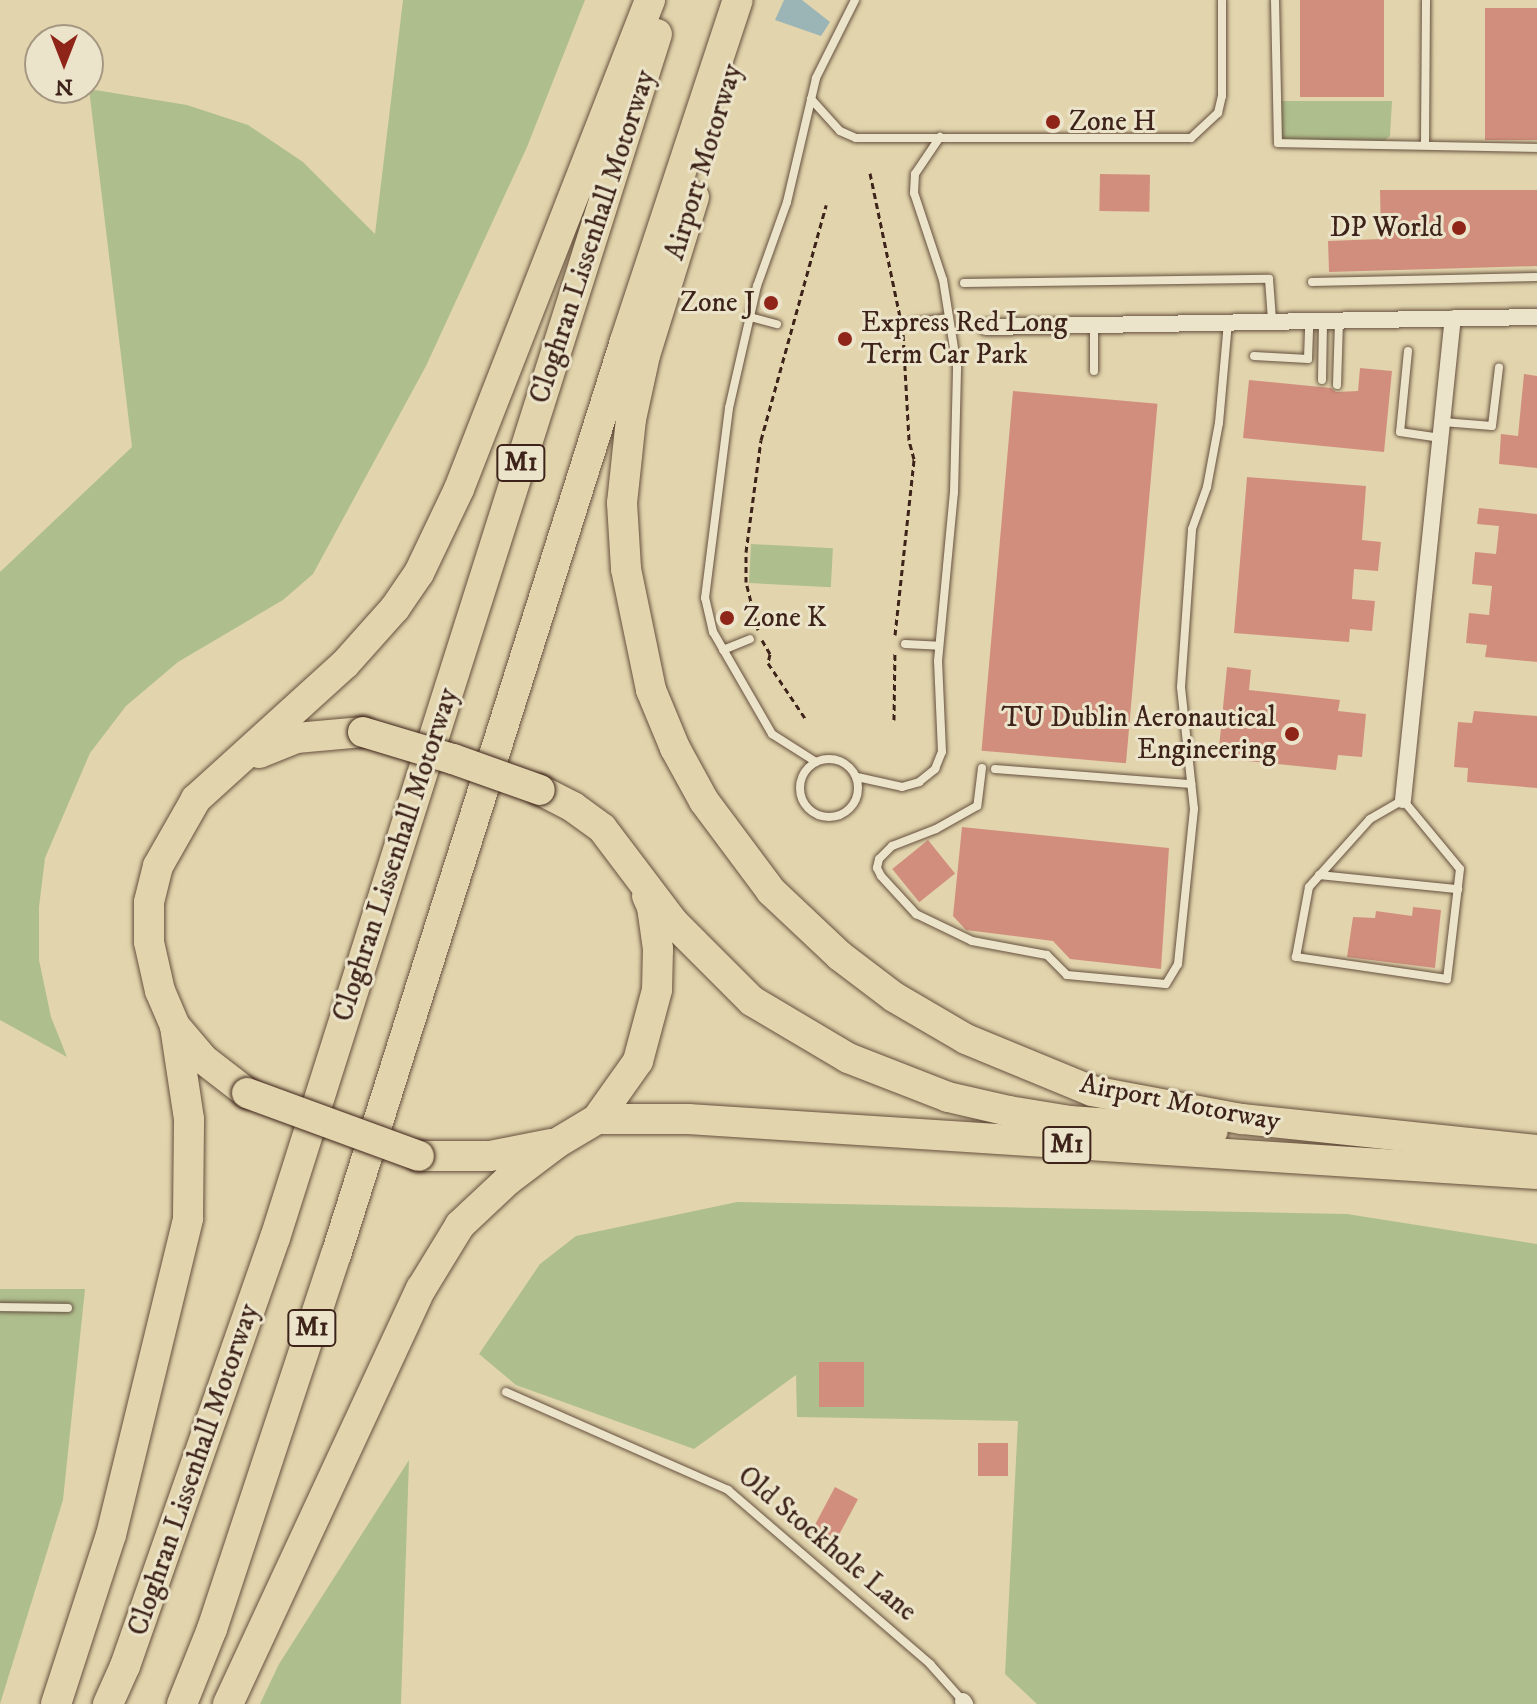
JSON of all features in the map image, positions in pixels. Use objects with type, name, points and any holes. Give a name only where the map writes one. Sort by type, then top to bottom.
[{"type":"highway","name":"M1","points":[[557,1143],[490,1156],[419,1156],[247,1093],[203,1059],[175,1026],[160,991],[149,942],[149,902],[158,866],[175,830],[196,799],[345,664],[395,608],[419,573],[459,489],[650,0]]},
{"type":"highway","name":"Cloghran Lissenhall Motorway","points":[[108,1704],[125,1666],[275,1238],[668,0]]},
{"type":"highway","name":"M1","points":[[182,1704],[212,1629],[331,1270],[615,370],[738,0]]},
{"type":"highway","name":"Airport Motorway","points":[[754,0],[645,355],[631,419],[622,503],[626,569],[651,690],[704,801],[771,891],[840,956],[894,997],[966,1039],[1042,1072],[1092,1091],[1242,1119],[1537,1151]]},
{"type":"highway","name":"M1","points":[[239,761],[296,738],[363,732],[540,790],[573,807],[602,828],[673,922],[752,1001],[848,1058],[948,1097],[1070,1121],[1537,1151]]},
{"type":"highway","name":"M1","points":[[228,1704],[421,1289],[460,1225],[508,1180],[557,1143],[597,1119],[638,1061],[657,990],[658,949],[652,907],[632,866]]},
{"type":"highway","points":[[56,1704],[111,1535],[188,1218],[189,1119],[175,1026]]},
{"type":"highway","name":"Airport Motorway","points":[[597,1119],[688,1119],[1537,1174]]},
{"type":"street","points":[[986,327],[1537,317]]},
{"type":"street","points":[[1403,800],[1453,319]]},
{"type":"lane","points":[[816,762],[772,734],[713,632],[706,585],[729,408],[750,317],[787,202],[824,58],[855,0]]},
{"type":"lane","points":[[811,99],[840,131],[856,138],[1191,138],[1218,113],[1222,96],[1222,0]]},
{"type":"lane","points":[[1275,0],[1278,143],[1537,148]]},
{"type":"lane","points":[[1425,145],[1426,0]]},
{"type":"lane","points":[[857,777],[902,787],[919,782],[935,769],[942,752],[939,646],[954,493],[957,367],[943,280],[914,193],[915,174],[940,137]]},
{"type":"lane","points":[[1312,282],[1537,277]]},
{"type":"lane","points":[[964,283],[1269,279],[1272,320]]},
{"type":"lane","points":[[750,317],[777,324]]},
{"type":"lane","points":[[912,323],[949,318]]},
{"type":"lane","points":[[1254,356],[1308,359],[1324,320]]},
{"type":"lane","points":[[1322,380],[1324,320]]},
{"type":"lane","points":[[1324,320],[1337,385]]},
{"type":"lane","points":[[982,768],[977,806],[936,829],[892,846],[879,859],[877,868],[881,876],[916,914],[972,941],[1047,955],[1067,975],[1155,986],[1166,984],[1178,964],[1194,809],[1181,687],[1192,529],[1207,487],[1219,423],[1228,321]]},
{"type":"lane","points":[[1094,325],[1094,371]]},
{"type":"lane","points":[[1408,351],[1400,432],[1492,426],[1499,367]]},
{"type":"lane","points":[[723,650],[750,639]]},
{"type":"lane","points":[[905,644],[939,646]]},
{"type":"lane","points":[[835,759],[852,768],[857,777],[858,796],[847,811],[829,817],[819,815],[804,803],[801,794],[803,775],[816,762],[835,759]]},
{"type":"lane","points":[[995,769],[1191,784]]},
{"type":"lane","points":[[1403,800],[1460,869],[1447,979],[1296,957],[1309,887],[1319,875],[1370,819],[1403,800]]},
{"type":"lane","points":[[1319,875],[1458,889]]},
{"type":"lane","points":[[0,1307],[68,1308]]},
{"type":"lane","name":"Old Stockhole Lane","points":[[506,1392],[728,1490],[930,1664],[964,1703]]},
{"type":"path","points":[[870,173],[903,333],[909,440],[914,459],[900,568],[894,720]]},
{"type":"path","points":[[805,718],[775,668],[768,663],[770,654],[759,633],[746,582],[746,552],[762,438],[826,205]]},
{"type":"green space","points":[[403,0],[585,0],[527,147],[426,366],[313,574],[283,600],[178,662],[126,706],[90,753],[45,858],[39,907],[39,960],[51,1017],[67,1057],[0,1020],[0,572],[132,447],[91,104],[104,104],[104,91],[187,105],[248,125],[303,162],[375,234]]},
{"type":"green space","points":[[1278,101],[1392,101],[1390,136],[1382,143],[1287,141],[1281,135]]},
{"type":"green space","points":[[751,544],[833,548],[831,587],[749,583]]},
{"type":"green space","points":[[737,1202],[1347,1214],[1537,1244],[1537,1704],[1037,1704],[1005,1674],[1018,1421],[797,1417],[796,1375],[694,1449],[516,1385],[479,1354],[540,1264],[576,1236]]},
{"type":"green space","points":[[0,1289],[85,1289],[63,1500],[0,1704]]},
{"type":"green space","points":[[409,1460],[401,1704],[260,1704],[279,1664]]},
{"type":"water","points":[[784,0],[802,0],[830,22],[821,36],[775,20]]},
{"type":"building","points":[[1300,0],[1384,0],[1384,97],[1300,97]]},
{"type":"building","points":[[1485,8],[1537,8],[1537,140],[1485,140]]},
{"type":"building","points":[[1100,174],[1150,175],[1149,212],[1099,211]]},
{"type":"building","name":"DP World","points":[[1380,190],[1537,190],[1537,266],[1329,272],[1328,241],[1381,239]]},
{"type":"building","points":[[1360,368],[1392,371],[1384,452],[1243,438],[1249,380],[1331,388],[1336,392],[1358,391]]},
{"type":"building","points":[[1524,374],[1537,376],[1537,468],[1499,464],[1501,434],[1518,436]]},
{"type":"building","points":[[1013,391],[1157,404],[1126,763],[982,751]]},
{"type":"building","points":[[1247,477],[1366,486],[1362,540],[1381,542],[1378,571],[1354,569],[1352,599],[1375,601],[1372,631],[1350,629],[1349,642],[1234,633]]},
{"type":"building","points":[[1479,508],[1537,514],[1537,662],[1485,657],[1487,645],[1466,643],[1469,613],[1489,615],[1492,586],[1472,584],[1475,552],[1496,554],[1499,526],[1477,524]]},
{"type":"building","name":"TU Dublin Aeronautical Engineering","points":[[1227,667],[1251,670],[1249,690],[1340,700],[1338,711],[1366,714],[1362,757],[1338,755],[1336,770],[1218,758]]},
{"type":"building","points":[[1474,711],[1537,716],[1537,788],[1467,782],[1468,768],[1454,767],[1458,722],[1472,723]]},
{"type":"building","points":[[962,827],[1169,848],[1161,969],[1070,959],[1053,941],[966,930],[953,916]]},
{"type":"building","points":[[928,840],[955,873],[919,902],[892,869]]},
{"type":"building","points":[[1413,907],[1441,910],[1435,968],[1347,957],[1353,917],[1375,918],[1376,911],[1412,916]]},
{"type":"building","points":[[819,1362],[864,1362],[864,1407],[819,1407]]},
{"type":"building","points":[[978,1443],[1008,1443],[1008,1476],[978,1476]]},
{"type":"building","points":[[835,1487],[858,1499],[833,1546],[810,1534]]},
{"type":"place","name":"Zone H","points":[[1053,122]]},
{"type":"place","name":"DP World","points":[[1459,228]]},
{"type":"place","name":"Zone J","points":[[771,303]]},
{"type":"place","name":"Express Red Long Term Car Park","points":[[845,339]]},
{"type":"place","name":"Zone K","points":[[727,618]]},
{"type":"place","name":"TU Dublin Aeronautical Engineering","points":[[1292,734]]}]
